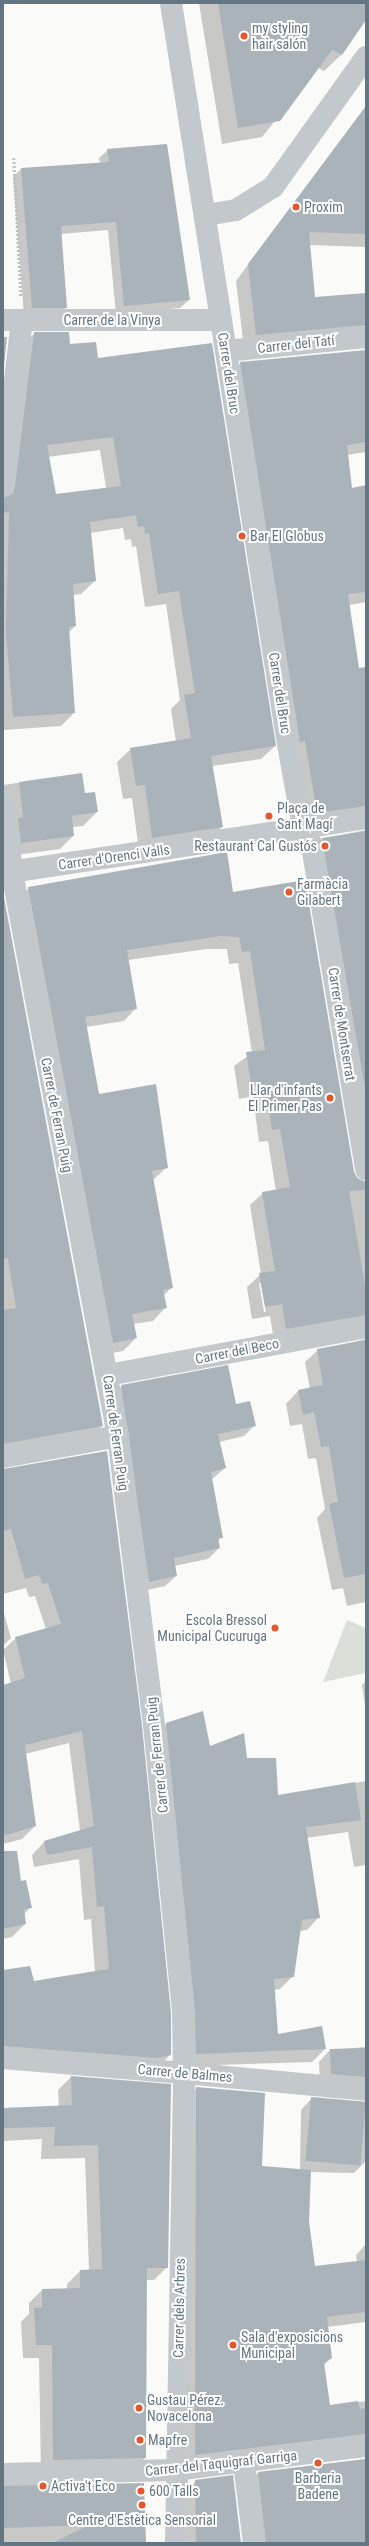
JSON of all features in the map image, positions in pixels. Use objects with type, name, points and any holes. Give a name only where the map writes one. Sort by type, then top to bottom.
[{"type":"street","name":"Carrer del Bruc","points":[[171,3],[189,129],[207,215],[220,320],[288,744],[303,828]]},
{"type":"street","points":[[207,215],[236,210],[273,187],[366,57]]},
{"type":"street","points":[[3,486],[12,320]]},
{"type":"street","name":"Carrer de la Vinya","points":[[12,320],[220,320]]},
{"type":"street","name":"Carrer del Tatí","points":[[226,351],[366,337]]},
{"type":"street","name":"Carrer de Ferran Puig","points":[[3,799],[8,873],[108,1375],[118,1436],[154,1725],[182,2012],[184,2073]]},
{"type":"street","points":[[303,828],[366,818]]},
{"type":"street","name":"Carrer d'Orenci Valls","points":[[8,873],[303,828]]},
{"type":"street","name":"Carrer de Montserrat","points":[[303,828],[312,846],[366,1170]]},
{"type":"street","name":"Carrer del Beco","points":[[108,1375],[366,1327]]},
{"type":"street","points":[[3,1457],[118,1436]]},
{"type":"street","name":"Carrer de Balmes","points":[[3,2058],[366,2090]]},
{"type":"street","name":"Carrer dels Arbres","points":[[176,2543],[175,2470],[184,2073]]},
{"type":"street","name":"Carrer del Taquigraf Garriga","points":[[3,2474],[175,2470],[244,2463],[366,2446]]},
{"type":"street","points":[[244,2463],[254,2543]]},
{"type":"path","points":[[12,320],[14,158]]},
{"type":"shaded area","points":[[347,1620],[366,1628],[366,1673],[323,1682]]},
{"type":"building","points":[[218,3],[366,3],[366,20],[342,55],[332,50],[280,121],[238,128]]},
{"type":"building","points":[[366,106],[366,234],[309,232],[315,297],[366,293],[366,325],[256,335],[248,264]]},
{"type":"building","points":[[167,144],[190,300],[124,306],[116,222],[61,226],[67,308],[32,308],[21,168],[109,162],[107,149]]},
{"type":"building","points":[[34,332],[69,332],[70,344],[96,342],[98,358],[212,343],[276,746],[211,756],[223,827],[152,838],[145,785],[136,786],[130,748],[191,738],[184,695],[195,693],[179,591],[158,594],[149,533],[145,534],[144,526],[138,527],[136,515],[90,522],[96,581],[73,584],[76,626],[69,627],[75,713],[13,717],[6,632],[9,512],[3,513],[3,498],[13,494]],"holes":[[[113,437],[121,486],[56,494],[47,445]]]},
{"type":"building","points":[[3,337],[7,337],[3,376]]},
{"type":"building","points":[[366,350],[366,442],[347,445],[352,488],[366,485],[366,592],[348,594],[359,668],[366,667],[366,806],[317,813],[305,741],[300,742],[240,362]]},
{"type":"building","points":[[82,773],[85,793],[95,792],[98,812],[72,816],[74,836],[21,843],[18,818],[23,817],[19,782]]},
{"type":"building","points":[[366,831],[366,1094],[322,838]]},
{"type":"building","points":[[227,852],[233,892],[305,880],[354,1172],[357,1178],[366,1182],[366,1190],[349,1191],[366,1291],[366,1315],[286,1329],[282,1304],[265,1307],[259,1273],[275,1271],[262,1192],[290,1187],[280,1129],[272,1130],[265,1084],[252,1087],[249,1071],[246,1052],[265,1050],[250,951],[242,952],[239,937],[220,936],[127,950],[137,1009],[85,1017],[99,1094],[156,1084],[168,1168],[152,1171],[173,1288],[163,1290],[167,1308],[132,1314],[137,1338],[113,1343],[28,887]]},
{"type":"building","points":[[3,892],[103,1426],[3,1444],[3,1310],[16,1308],[8,1258],[3,1259]]},
{"type":"building","points":[[366,1340],[366,1574],[344,1578],[329,1504],[338,1502],[329,1446],[321,1447],[314,1412],[303,1415],[298,1390],[323,1385],[317,1349]]},
{"type":"building","points":[[228,1365],[236,1404],[250,1401],[256,1426],[218,1434],[226,1468],[211,1472],[223,1538],[218,1538],[220,1548],[174,1558],[177,1576],[149,1582],[121,1385]]},
{"type":"building","points":[[107,1451],[142,1726],[171,2013],[171,2055],[157,2058],[3,2046],[3,1970],[30,1966],[34,1981],[108,1969],[109,1966],[104,1906],[97,1907],[92,1847],[47,1855],[44,1841],[94,1826],[82,1731],[25,1745],[36,1826],[3,1836],[3,1685],[25,1678],[15,1637],[61,1624],[48,1583],[42,1584],[39,1575],[25,1579],[11,1529],[3,1531],[3,1469]]},
{"type":"building","points":[[203,1711],[210,1746],[244,1733],[247,1758],[276,1758],[278,1795],[355,1782],[361,1820],[306,1827],[320,1918],[302,1920],[294,1977],[274,1979],[278,2034],[322,2026],[326,2049],[196,2054],[195,2011],[166,1723]]},
{"type":"building","points":[[3,1851],[17,1851],[21,1881],[26,1880],[32,1908],[24,1909],[26,1924],[3,1929]]},
{"type":"building","points":[[366,2048],[366,2077],[331,2074],[330,2049]]},
{"type":"building","points":[[71,2076],[171,2084],[168,2268],[147,2268],[146,2458],[53,2460],[52,2345],[36,2345],[34,2308],[42,2307],[42,2289],[80,2288],[80,2270],[102,2269],[98,2145],[54,2146],[55,2127],[3,2128],[3,2108],[72,2105]]},
{"type":"building","points":[[196,2087],[265,2093],[262,2166],[311,2170],[309,2222],[315,2266],[366,2260],[366,2312],[327,2317],[332,2358],[324,2363],[330,2405],[358,2401],[360,2409],[366,2408],[366,2434],[195,2455]]},
{"type":"building","points":[[311,2097],[366,2102],[360,2166],[305,2161]]},
{"type":"building","points":[[366,2459],[366,2543],[266,2543],[258,2472]]},
{"type":"building","points":[[233,2475],[241,2543],[196,2543],[195,2480]]},
{"type":"building","points":[[144,2483],[146,2543],[53,2543],[89,2525],[3,2528],[3,2486]]},
{"type":"place","name":"my styling hair salón","points":[[244,36]]},
{"type":"place","name":"Proxim","points":[[296,207]]},
{"type":"place","name":"Bar El Globus","points":[[242,536]]},
{"type":"place","name":"Plaça de Sant Magí","points":[[269,816]]},
{"type":"place","name":"Restaurant Cal Gustós","points":[[325,846]]},
{"type":"place","name":"Farmàcia Gilabert","points":[[289,892]]},
{"type":"place","name":"Llar d'infants El Primer Pas","points":[[330,1098]]},
{"type":"place","name":"Escola Bressol Municipal Cucuruga","points":[[275,1628]]},
{"type":"place","name":"Sala d'exposicions Municipal","points":[[233,2345]]},
{"type":"place","name":"Gustau Pérez. Novacelona","points":[[139,2408]]},
{"type":"place","name":"Mapfre","points":[[140,2440]]},
{"type":"place","name":"Barberia Badene","points":[[318,2463]]},
{"type":"place","name":"Activa't Eco","points":[[43,2486]]},
{"type":"place","name":"600 Talls","points":[[141,2491]]},
{"type":"place","name":"Centre d'Estètica Sensorial","points":[[142,2505]]}]
